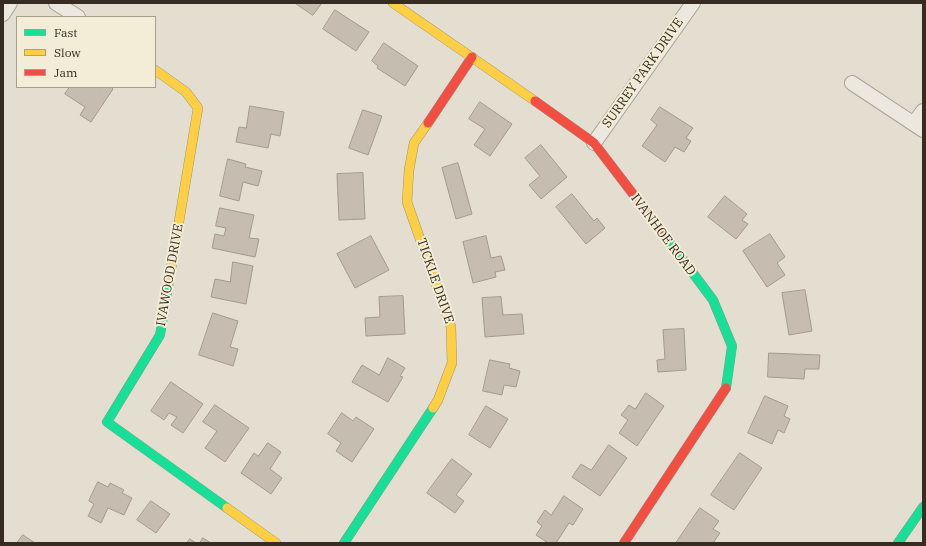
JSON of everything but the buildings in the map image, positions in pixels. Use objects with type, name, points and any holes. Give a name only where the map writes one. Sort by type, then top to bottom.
[{"type":"street","points":[[3,14],[10,3]]},
{"type":"street","points":[[56,3],[76,16]]},
{"type":"street","name":"IVANHOE ROAD","points":[[393,3],[594,144],[713,300],[732,346],[726,388],[624,543]]},
{"type":"street","name":"SURREY PARK DRIVE","points":[[594,144],[691,4]]},
{"type":"street","name":"TICKLE DRIVE","points":[[344,543],[438,400],[452,363],[451,327],[407,202],[408,170],[414,143],[472,57]]},
{"type":"street","name":"IVAWOOD DRIVE","points":[[156,71],[186,92],[198,108],[160,335],[107,422],[276,543]]},
{"type":"street","points":[[852,83],[919,126],[923,111]]},
{"type":"street","points":[[898,543],[923,507]]},
{"type":"traffic: fast","points":[[662,232],[713,300],[732,346],[726,388]]},
{"type":"traffic: fast","points":[[169,281],[160,335],[107,422],[227,508]]},
{"type":"traffic: fast","points":[[344,543],[433,408]]},
{"type":"traffic: fast","points":[[898,543],[923,507]]},
{"type":"traffic: slow","points":[[393,3],[535,101]]},
{"type":"traffic: slow","points":[[156,71],[186,92],[198,108],[169,281]]},
{"type":"traffic: slow","points":[[428,123],[414,143],[409,170],[407,202],[451,327],[452,363],[438,400],[433,408]]},
{"type":"traffic: slow","points":[[227,508],[276,543]]},
{"type":"traffic: jam","points":[[428,123],[472,57]]},
{"type":"traffic: jam","points":[[535,101],[594,143],[662,232]]},
{"type":"traffic: jam","points":[[624,543],[726,388]]}]
